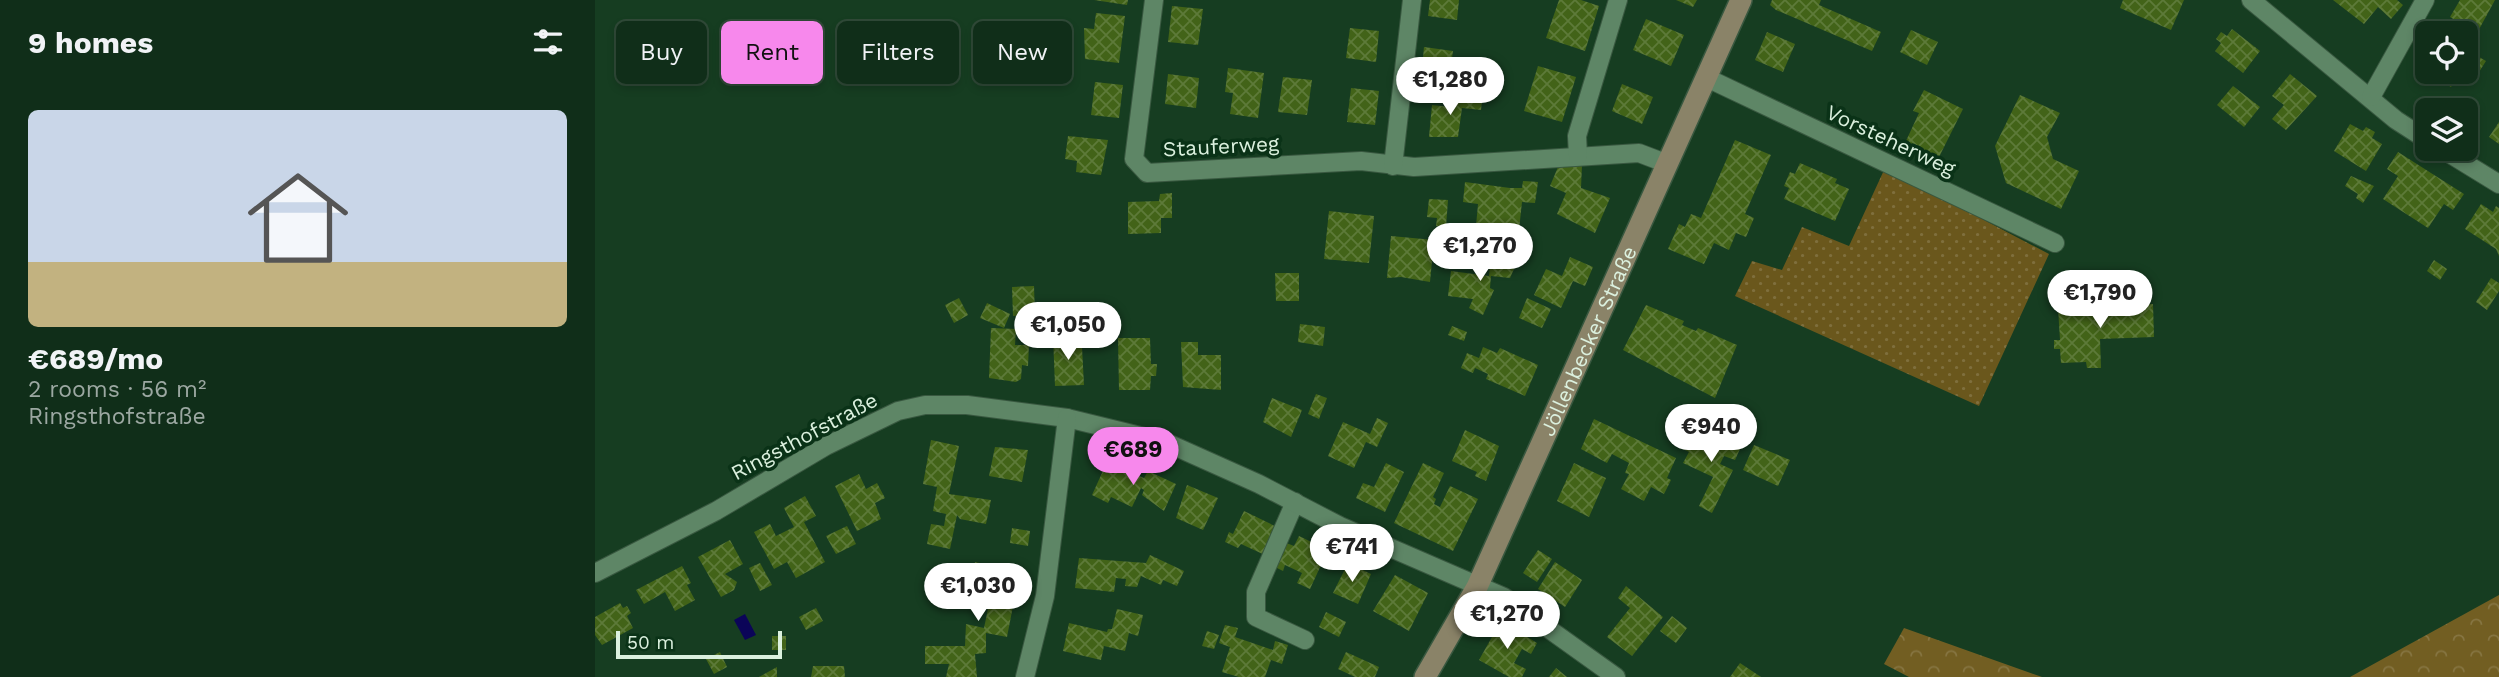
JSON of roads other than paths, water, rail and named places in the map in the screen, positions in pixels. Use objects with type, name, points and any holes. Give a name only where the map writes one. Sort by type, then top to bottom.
[{"type":"main road","name":"Jöllenbecker Straße","points":[[1425,677],[1477,587],[1741,0]]},
{"type":"street","name":"Stauferweg","points":[[1154,0],[1134,159],[1147,173],[1361,161],[1425,167],[1639,153],[1668,164]]},
{"type":"street","points":[[1393,166],[1412,0]]},
{"type":"street","points":[[1578,156],[1577,136],[1618,0]]},
{"type":"street","points":[[2251,0],[2396,120],[2415,132]]},
{"type":"street","points":[[2371,97],[2425,0]]},
{"type":"street","name":"Vorsteherweg","points":[[1707,78],[2055,243]]},
{"type":"street","points":[[2462,161],[2499,184]]},
{"type":"street","name":"Ringsthofstraße","points":[[595,573],[716,511],[826,446],[898,411],[925,405],[967,405],[1067,418],[1165,442],[1295,502],[1340,526],[1504,597],[1616,677]]},
{"type":"street","points":[[1025,677],[1045,596],[1067,418]]},
{"type":"street","points":[[1295,502],[1256,592],[1257,617],[1305,640]]}]
